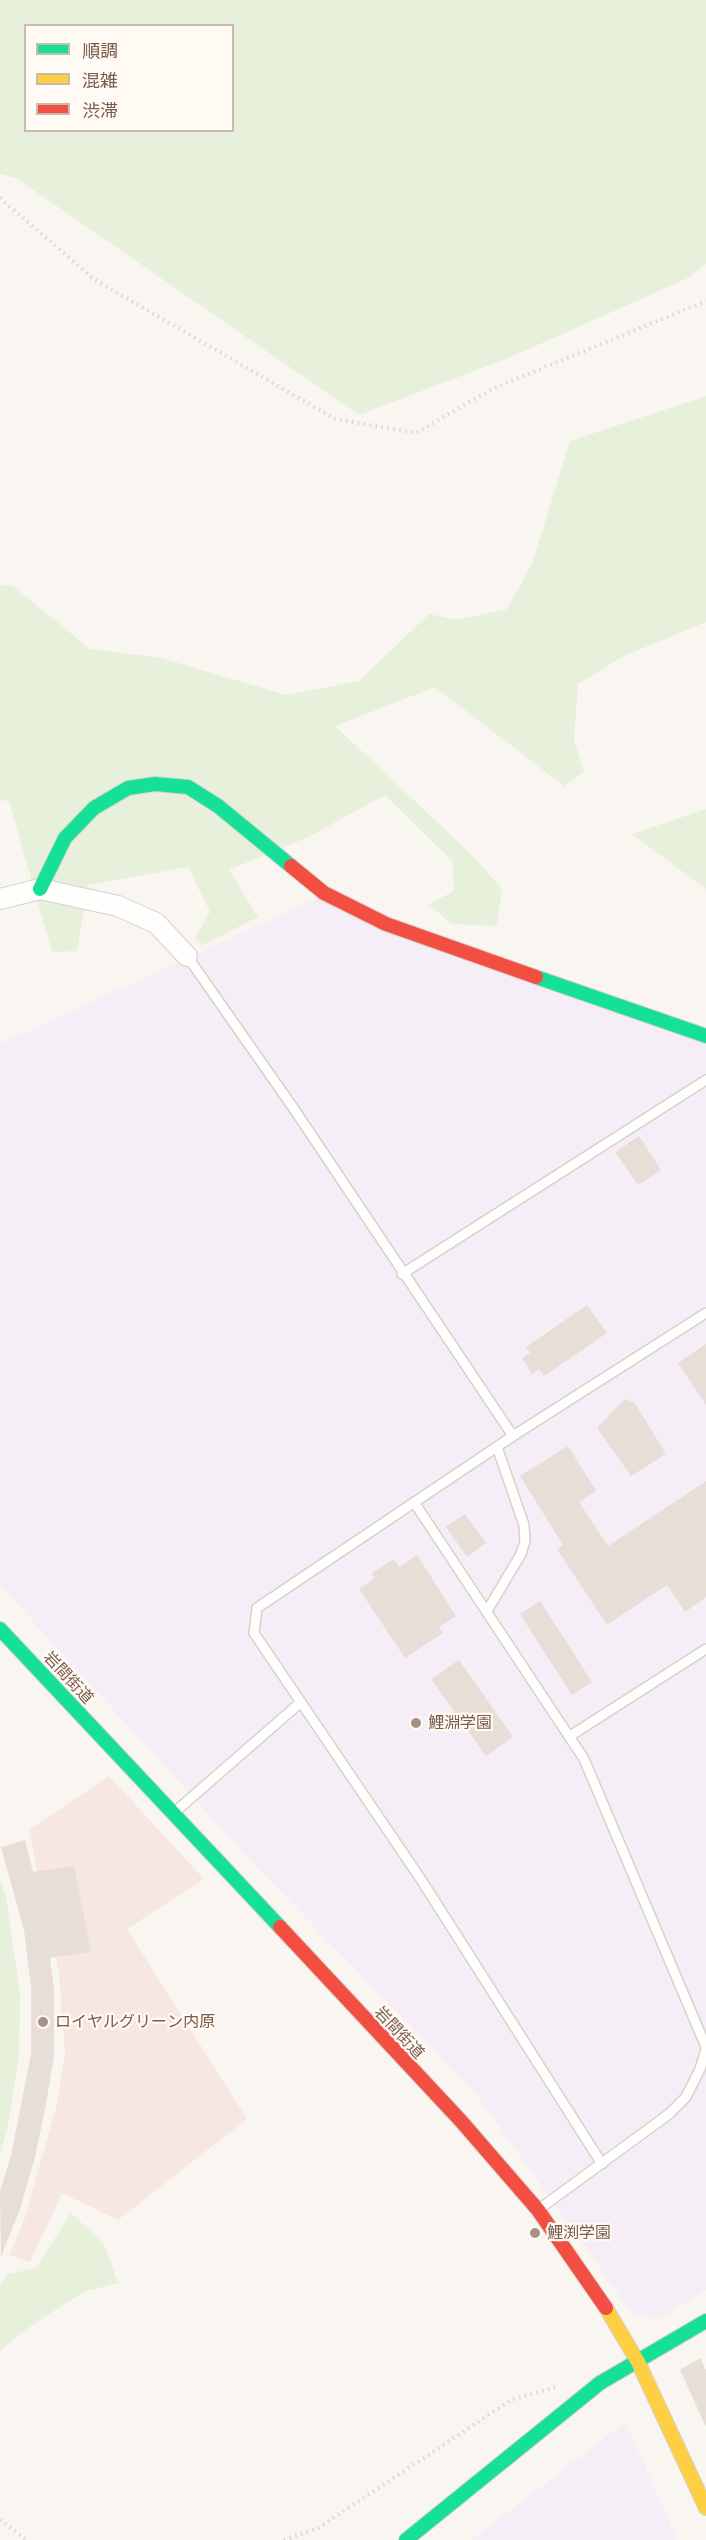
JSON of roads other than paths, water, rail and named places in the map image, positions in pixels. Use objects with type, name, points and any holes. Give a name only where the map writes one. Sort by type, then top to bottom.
[{"type":"street","points":[[40,889],[65,838],[94,808],[128,788],[155,784],[188,787],[218,806],[324,893],[386,924],[706,1036]]},
{"type":"street","points":[[0,899],[40,889],[118,906],[156,923],[187,956]]},
{"type":"street","name":"岩間街道","points":[[0,1629],[461,2121],[538,2210],[610,2314],[638,2362],[706,2508]]},
{"type":"street","points":[[406,2540],[600,2383],[706,2321]]},
{"type":"lane","points":[[187,956],[294,1109],[402,1274],[513,1436]]},
{"type":"lane","points":[[402,1274],[706,1080]]},
{"type":"lane","points":[[602,2164],[422,1881],[254,1633],[257,1608],[513,1436],[706,1313]]},
{"type":"lane","points":[[487,1611],[521,1554],[525,1541],[524,1525],[497,1447]]},
{"type":"lane","points":[[414,1502],[570,1736],[594,1780],[706,2048],[700,2069],[686,2097],[669,2114],[538,2210]]},
{"type":"lane","points":[[570,1736],[706,1649]]},
{"type":"lane","points":[[172,1815],[301,1702]]},
{"type":"place","name":"鯉淵学園","points":[[416,1723]]},
{"type":"place","name":"ロイヤルグリーン内原","points":[[43,2022]]},
{"type":"place","name":"鯉渕学園","points":[[535,2233]]}]
